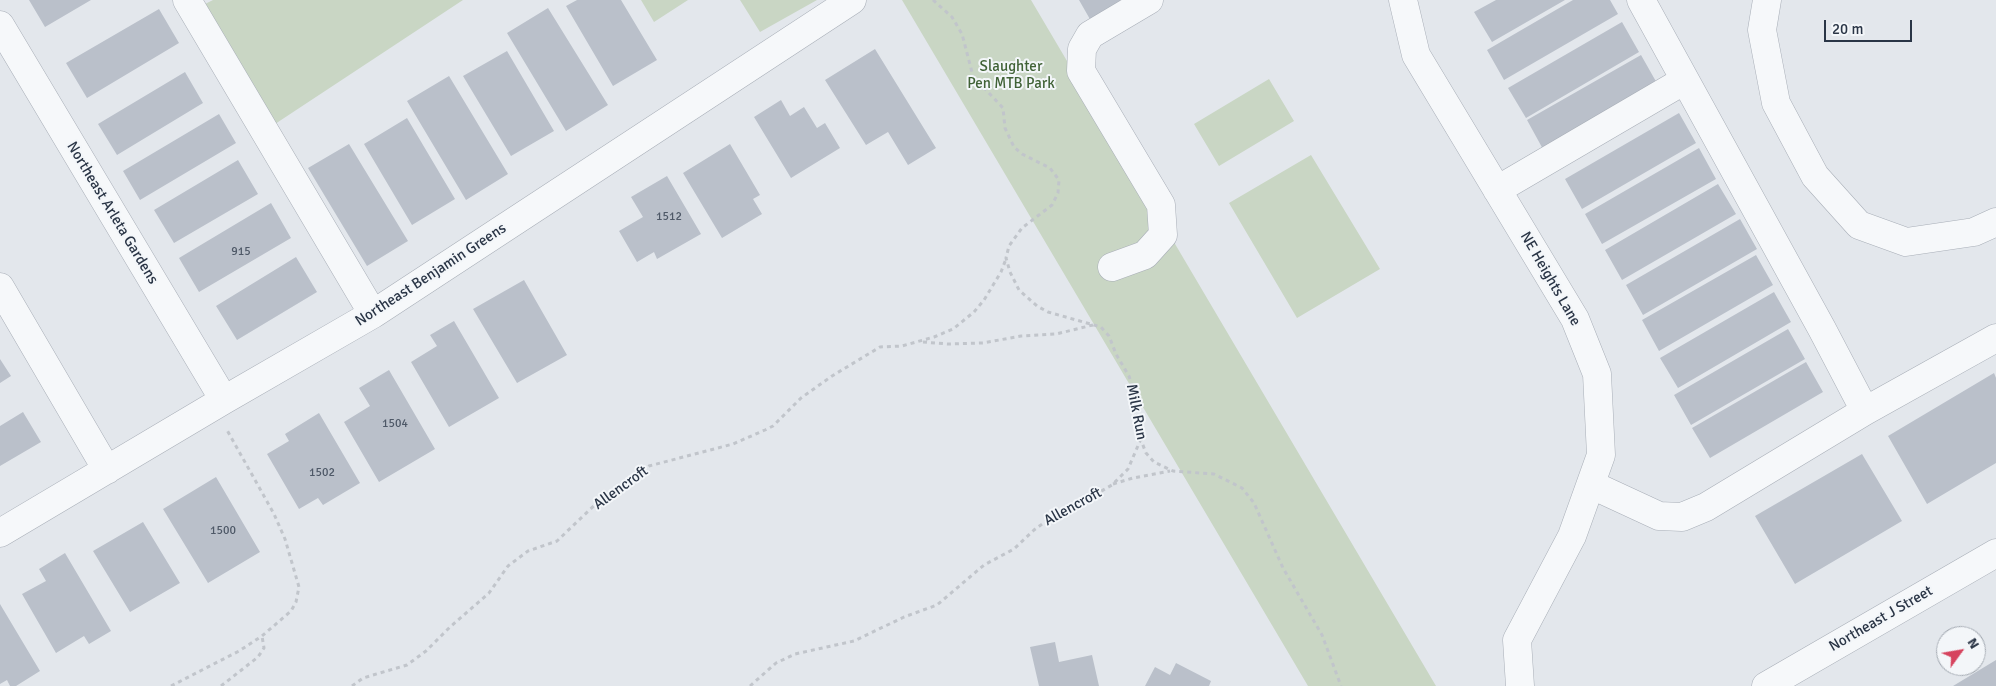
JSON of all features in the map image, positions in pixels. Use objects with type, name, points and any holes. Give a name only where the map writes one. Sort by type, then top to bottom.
[{"type":"street","points":[[187,0],[373,314]]},
{"type":"street","name":"Northeast Benjamin Greens","points":[[0,533],[107,470],[224,413],[852,0]]},
{"type":"street","points":[[1112,266],[1145,255],[1163,236],[1161,205],[1081,71],[1082,49],[1090,35],[1149,0]]},
{"type":"street","name":"NE Heights Lane","points":[[1403,0],[1416,55],[1575,319],[1597,374],[1601,455],[1592,485],[1572,536],[1517,640],[1520,686]]},
{"type":"street","points":[[1641,0],[1865,411]]},
{"type":"street","points":[[1767,0],[1762,30],[1776,103],[1815,176],[1858,225],[1906,242],[1974,232],[1996,222]]},
{"type":"street","name":"Northeast Arleta Gardens","points":[[0,26],[224,413]]},
{"type":"street","points":[[1497,190],[1685,80]]},
{"type":"street","points":[[0,287],[107,470]]},
{"type":"street","points":[[1592,485],[1659,516],[1682,517],[1706,507],[1865,411],[1996,338]]},
{"type":"street","name":"Northeast J Street","points":[[1766,686],[1996,553]]},
{"type":"path","points":[[933,0],[952,17],[962,34],[973,76],[1003,108],[1004,128],[1014,146],[1022,154],[1050,168],[1059,180],[1058,193],[1052,205],[1022,228],[1009,246],[1006,258],[1010,272],[1019,290],[1037,306],[1048,312],[1094,324]]},
{"type":"path","name":"Allencroft","points":[[352,686],[363,678],[406,665],[426,651],[489,593],[508,566],[528,551],[557,541],[602,498],[620,488],[649,466],[733,444],[765,430],[772,426],[801,398],[832,376],[880,347],[902,346],[920,342],[953,329],[974,312],[984,300],[1001,272],[1006,258]]},
{"type":"path","name":"Allencroft","points":[[920,342],[948,344],[983,343],[1021,336],[1056,334],[1094,324]]},
{"type":"path","name":"Milk Run","points":[[1094,324],[1101,326],[1109,336],[1116,354],[1129,376],[1138,407],[1137,430],[1146,453],[1154,462],[1171,471],[1214,474],[1242,488],[1254,504],[1283,568],[1322,635],[1341,686]]},
{"type":"path","points":[[171,686],[239,651],[262,636],[291,611],[296,602],[299,587],[285,539],[274,514],[242,455],[224,413]]},
{"type":"path","name":"Allencroft","points":[[1112,485],[1128,469],[1140,440]]},
{"type":"path","name":"Allencroft","points":[[750,686],[776,664],[794,654],[854,641],[904,617],[937,605],[984,565],[1014,548],[1052,516],[1075,506],[1112,485],[1133,478],[1171,471]]},
{"type":"path","points":[[221,686],[258,657],[264,648],[262,636]]},
{"type":"green space","points":[[213,0],[463,0],[272,126],[203,5]]},
{"type":"green space","points":[[641,0],[688,0],[654,22]]},
{"type":"green space","points":[[740,0],[817,0],[760,32]]},
{"type":"green space","name":"Slaughter Pen MTB Park","points":[[902,0],[1031,0],[1436,686],[1308,686]]},
{"type":"green space","points":[[1269,79],[1294,121],[1219,166],[1194,124]]},
{"type":"green space","points":[[1311,155],[1380,269],[1297,318],[1229,203]]},
{"type":"building","points":[[29,0],[91,0],[45,27]]},
{"type":"building","points":[[577,0],[621,0],[657,60],[613,86],[566,6]]},
{"type":"building","points":[[1079,0],[1120,0],[1121,3],[1091,21]]},
{"type":"building","points":[[1496,0],[1565,0],[1492,42],[1474,12]]},
{"type":"building","points":[[1573,0],[1610,0],[1618,14],[1504,80],[1487,50]]},
{"type":"building","points":[[548,8],[608,105],[566,131],[507,33]]},
{"type":"building","points":[[159,9],[179,43],[87,98],[66,63]]},
{"type":"building","points":[[1622,22],[1639,52],[1526,118],[1508,88]]},
{"type":"building","points":[[875,49],[936,148],[908,165],[888,132],[866,145],[825,80]]},
{"type":"building","points":[[507,51],[554,131],[511,156],[463,76]]},
{"type":"building","points":[[1641,55],[1658,85],[1544,151],[1527,120]]},
{"type":"building","points":[[185,72],[203,103],[117,155],[98,124]]},
{"type":"building","points":[[449,76],[508,174],[466,200],[407,101]]},
{"type":"building","points":[[781,100],[790,116],[804,107],[817,128],[825,123],[840,148],[791,178],[754,117]]},
{"type":"building","points":[[1679,113],[1696,143],[1582,209],[1565,179]]},
{"type":"building","points":[[219,114],[236,143],[140,200],[123,171]]},
{"type":"building","points":[[407,118],[455,199],[412,225],[364,144]]},
{"type":"building","points":[[349,144],[408,241],[367,266],[308,168]]},
{"type":"building","points":[[730,144],[760,195],[753,199],[762,214],[722,238],[683,173]]},
{"type":"building","points":[[1699,148],[1716,179],[1602,244],[1585,214]]},
{"type":"building","points":[[238,160],[258,194],[174,243],[154,210]]},
{"type":"building","points":[[667,176],[701,234],[657,259],[654,252],[637,262],[619,231],[643,217],[631,197]]},
{"type":"building","points":[[1718,184],[1736,214],[1622,280],[1605,250]]},
{"type":"building","points":[[271,203],[291,238],[199,292],[179,258]]},
{"type":"building","points":[[1740,219],[1757,249],[1643,315],[1626,285]]},
{"type":"building","points":[[1756,255],[1773,285],[1659,351],[1642,320]]},
{"type":"building","points":[[296,257],[317,292],[237,340],[216,306]]},
{"type":"building","points":[[524,280],[567,355],[517,383],[473,309]]},
{"type":"building","points":[[1774,292],[1791,322],[1678,388],[1660,358]]},
{"type":"building","points":[[454,321],[499,398],[449,427],[411,362],[437,346],[430,335]]},
{"type":"building","points":[[1788,329],[1805,359],[1691,425],[1674,395]]},
{"type":"building","points":[[0,359],[11,376],[0,383]]},
{"type":"building","points":[[1806,362],[1823,392],[1710,458],[1692,428]]},
{"type":"building","points":[[389,370],[435,449],[379,482],[344,422],[370,406],[359,388]]},
{"type":"building","points":[[1994,373],[1996,378],[1996,463],[1927,504],[1888,436]]},
{"type":"building","points":[[23,412],[41,442],[0,466],[0,426]]},
{"type":"building","points":[[319,413],[360,483],[323,505],[318,498],[299,509],[267,454],[289,441],[285,434]]},
{"type":"building","points":[[1862,454],[1902,521],[1795,584],[1755,516]]},
{"type":"building","points":[[216,477],[260,552],[208,583],[163,509]]},
{"type":"building","points":[[143,522],[180,583],[130,612],[93,551]]},
{"type":"building","points":[[65,553],[111,631],[89,644],[84,636],[56,653],[22,594],[46,581],[39,569]]},
{"type":"building","points":[[0,604],[40,671],[16,686],[10,686],[7,680],[0,684]]},
{"type":"building","points":[[1055,642],[1059,662],[1092,655],[1099,686],[1039,686],[1030,647]]},
{"type":"building","points":[[1996,660],[1996,686],[1953,686],[1970,676],[1986,676],[1986,666]]},
{"type":"building","points":[[1176,663],[1211,681],[1209,686],[1145,686],[1155,667],[1170,675]]}]
